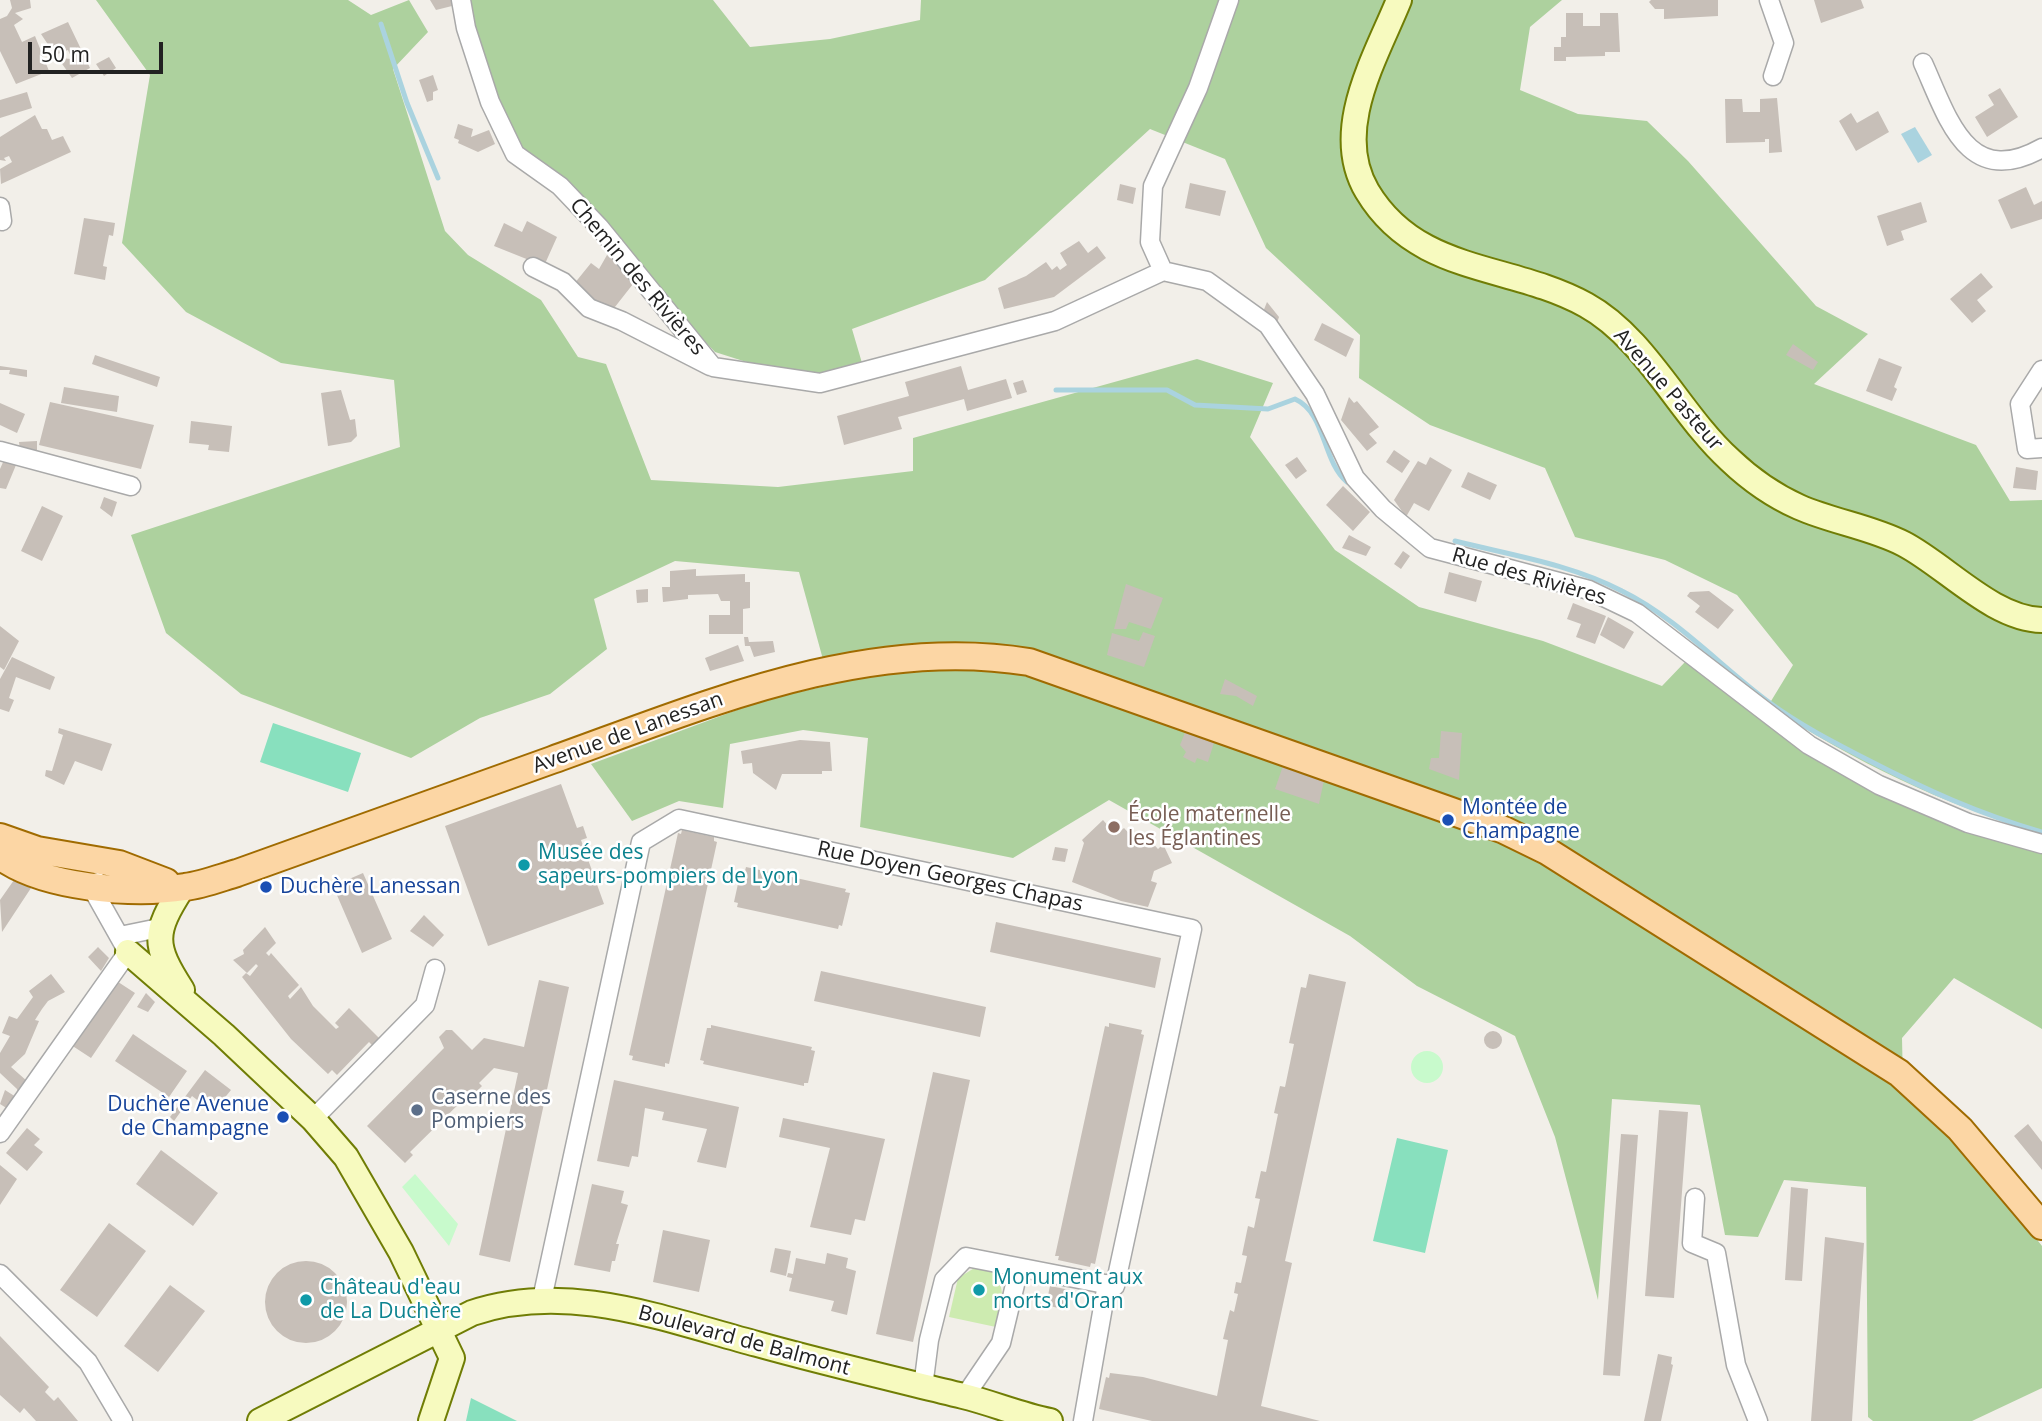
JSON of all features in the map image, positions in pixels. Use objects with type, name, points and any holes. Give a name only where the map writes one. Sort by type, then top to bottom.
[{"type":"main road","name":"Avenue de Lanessan","points":[[1,855],[47,879],[92,888],[182,888],[237,873],[761,685],[913,658],[962,655],[1029,662],[1087,680],[1503,830],[1546,851],[1899,1073],[1967,1137],[2042,1226]]},
{"type":"main road","name":"Avenue de Lanessan","points":[[1,855],[37,850],[119,864],[182,888]]},
{"type":"street","name":"Chemin des Rivières","points":[[461,0],[466,28],[490,102],[515,154],[560,186],[600,228],[713,367],[820,383],[1055,321],[1164,271]]},
{"type":"street","points":[[1164,271],[1150,242],[1153,186],[1198,88],[1229,0]]},
{"type":"street","name":"Avenue Pasteur","points":[[1399,0],[1358,102],[1353,131],[1355,158],[1365,189],[1384,215],[1410,239],[1446,258],[1549,288],[1588,306],[1621,332],[1726,457],[1758,486],[1801,508],[1863,527],[1905,544],[1987,601],[2033,620],[2042,620]]},
{"type":"street","points":[[1769,0],[1784,43],[1773,76]]},
{"type":"street","points":[[1923,63],[1948,117],[1972,153],[1997,162],[2024,158],[2042,148]]},
{"type":"street","points":[[533,267],[564,282],[589,308],[622,321],[713,367]]},
{"type":"street","name":"Rue des Rivières","points":[[1164,271],[1207,281],[1268,325],[1315,394],[1355,478],[1383,509],[1430,548],[1589,590],[1625,607],[1637,613],[1809,745],[1879,785],[1968,823],[2042,844]]},
{"type":"street","points":[[2042,370],[2020,404],[2027,449],[2042,448]]},
{"type":"street","points":[[0,451],[131,486]]},
{"type":"street","name":"Rue Doyen Georges Chapas","points":[[542,1299],[641,842],[679,820],[1192,929],[1115,1286],[1107,1284],[1083,1421]]},
{"type":"street","points":[[119,864],[92,888],[124,944],[141,966],[190,1003],[313,1119],[346,1157],[401,1252],[452,1358],[431,1421]]},
{"type":"street","points":[[182,888],[159,928],[161,955],[190,1003]]},
{"type":"street","points":[[0,1133],[124,944],[159,928]]},
{"type":"street","points":[[313,1119],[425,1005],[435,969]]},
{"type":"street","points":[[1695,1198],[1692,1243],[1716,1253],[1736,1365],[1758,1421]]},
{"type":"street","points":[[923,1387],[929,1340],[944,1280],[966,1257],[1107,1284]]},
{"type":"street","points":[[965,1396],[1001,1343],[1018,1268]]},
{"type":"street","points":[[0,1274],[88,1362],[123,1421]]},
{"type":"street","name":"Boulevard de Balmont","points":[[260,1421],[439,1328],[509,1301],[542,1299],[597,1302],[965,1396],[1050,1421]]},
{"type":"green space","points":[[96,0],[348,0],[371,15],[409,0],[428,32],[393,69],[445,231],[468,255],[541,300],[578,357],[606,364],[651,480],[778,487],[913,471],[913,438],[1197,359],[1273,383],[1250,437],[1335,550],[1419,607],[1543,641],[1662,686],[1685,662],[1804,750],[1962,828],[2042,853],[2042,1029],[1954,978],[1902,1038],[1903,1084],[1989,1179],[2042,1246],[2042,1388],[1972,1421],[1873,1421],[1868,1417],[1866,1187],[1784,1180],[1758,1237],[1725,1235],[1700,1105],[1612,1099],[1598,1300],[1555,1137],[1515,1036],[1417,986],[1350,936],[1109,800],[1013,858],[860,827],[868,738],[803,730],[730,744],[723,808],[679,801],[632,821],[591,764],[764,700],[830,685],[799,572],[675,561],[594,599],[607,649],[550,694],[480,718],[411,758],[241,694],[166,633],[131,535],[400,447],[394,380],[281,363],[186,312],[122,243],[150,75]]},
{"type":"green space","points":[[468,0],[713,0],[750,47],[830,39],[920,20],[921,0],[1562,0],[1530,27],[1520,90],[1578,114],[1647,121],[1688,161],[1816,306],[1868,334],[1814,384],[1976,445],[2010,501],[2042,500],[2042,834],[1969,809],[1900,780],[1834,746],[1768,706],[1793,665],[1737,595],[1665,560],[1575,537],[1545,468],[1430,425],[1359,378],[1360,335],[1266,248],[1225,159],[1150,129],[985,280],[852,329],[862,363],[814,375],[759,366],[715,352],[519,149],[496,100],[474,32]]},
{"type":"green space","points":[[273,723],[361,753],[348,792],[260,762]]},
{"type":"green space","points":[[1427,1051],[1438,1056],[1443,1067],[1438,1078],[1427,1083],[1416,1078],[1411,1067],[1416,1056]]},
{"type":"green space","points":[[1397,1138],[1448,1150],[1425,1253],[1373,1241]]},
{"type":"green space","points":[[415,1174],[458,1224],[449,1246],[402,1187]]},
{"type":"green space","points":[[976,1267],[991,1270],[1000,1283],[1002,1304],[996,1327],[949,1317],[958,1278]]},
{"type":"green space","points":[[471,1398],[517,1421],[466,1421]]},
{"type":"water","points":[[1915,127],[1932,155],[1918,163],[1901,134]]},
{"type":"building","points":[[10,0],[30,0],[31,8],[15,13],[23,19],[14,25],[22,42],[35,36],[49,71],[16,84],[0,51],[0,19],[7,16],[12,8]]},
{"type":"building","points":[[430,0],[451,0],[452,6],[436,10]]},
{"type":"building","points":[[1718,0],[1718,16],[1664,19],[1664,9],[1655,9],[1649,2]]},
{"type":"building","points":[[1814,0],[1861,0],[1864,8],[1821,23]]},
{"type":"building","points":[[1566,13],[1583,13],[1583,26],[1600,26],[1600,13],[1618,13],[1620,52],[1605,52],[1605,56],[1566,57],[1566,61],[1554,61],[1554,47],[1561,47],[1561,37],[1566,37]]},
{"type":"building","points":[[68,22],[90,68],[72,78],[58,58],[72,59],[68,50],[55,55],[41,34]]},
{"type":"building","points":[[109,57],[116,68],[104,76],[96,64]]},
{"type":"building","points":[[433,75],[438,90],[433,92],[433,100],[427,102],[419,80]]},
{"type":"building","points":[[2000,88],[2018,117],[1987,137],[1975,117],[1994,105],[1988,95]]},
{"type":"building","points":[[27,92],[32,108],[0,118],[0,100]]},
{"type":"building","points":[[1777,98],[1782,152],[1769,153],[1769,139],[1765,139],[1765,142],[1726,143],[1725,99],[1742,99],[1743,112],[1760,112],[1760,99]]},
{"type":"building","points":[[1878,111],[1889,132],[1856,151],[1839,121],[1851,113],[1857,123]]},
{"type":"building","points":[[35,115],[52,140],[63,136],[71,152],[1,184],[0,169],[12,162],[9,156],[4,158],[6,161],[0,160],[0,137]]},
{"type":"building","points":[[458,124],[473,129],[471,137],[489,130],[495,144],[478,152],[458,143],[459,140],[454,138]]},
{"type":"building","points":[[1190,183],[1226,191],[1220,216],[1185,208]]},
{"type":"building","points":[[1120,184],[1136,188],[1133,204],[1117,200]]},
{"type":"building","points":[[2026,187],[2034,205],[2042,201],[2042,219],[2011,229],[1998,200]]},
{"type":"building","points":[[1921,202],[1927,222],[1901,231],[1904,240],[1887,246],[1877,216]]},
{"type":"building","points":[[84,218],[115,223],[113,236],[109,235],[103,266],[107,267],[105,280],[74,274]]},
{"type":"building","points":[[527,221],[557,237],[544,266],[494,246],[504,223],[522,232]]},
{"type":"building","points":[[1079,241],[1088,253],[1097,246],[1106,258],[1054,297],[1004,309],[998,288],[1026,276],[1046,262],[1052,270],[1057,266],[1060,270],[1067,265],[1060,253]]},
{"type":"building","points":[[607,255],[628,272],[633,284],[611,312],[601,308],[574,284],[591,263],[599,269]]},
{"type":"building","points":[[1981,273],[1993,287],[1977,300],[1986,311],[1972,323],[1950,299]]},
{"type":"building","points":[[1267,302],[1279,317],[1276,326],[1263,312]]},
{"type":"building","points":[[1322,323],[1354,339],[1346,357],[1314,340]]},
{"type":"building","points":[[1793,344],[1818,362],[1813,370],[1786,355]]},
{"type":"building","points":[[95,355],[160,377],[157,387],[92,364]]},
{"type":"building","points":[[1879,358],[1902,367],[1892,401],[1866,391]]},
{"type":"building","points":[[0,366],[27,370],[27,377],[9,374],[10,370],[0,370]]},
{"type":"building","points":[[961,366],[968,390],[1006,379],[1012,398],[967,411],[964,399],[898,417],[902,429],[844,445],[837,416],[909,396],[905,382]]},
{"type":"building","points":[[1023,380],[1027,392],[1017,395],[1013,383]]},
{"type":"building","points":[[64,387],[119,396],[117,412],[61,403]]},
{"type":"building","points":[[341,390],[350,420],[355,419],[357,436],[351,442],[328,446],[321,393]]},
{"type":"building","points":[[1349,397],[1354,403],[1357,401],[1379,427],[1369,434],[1377,443],[1367,451],[1341,420]]},
{"type":"building","points":[[50,402],[154,425],[141,469],[39,445]]},
{"type":"building","points":[[0,403],[25,414],[17,433],[0,425]]},
{"type":"building","points":[[191,421],[232,426],[229,452],[208,450],[209,445],[189,443]]},
{"type":"building","points":[[37,441],[37,452],[20,451],[19,442]]},
{"type":"building","points":[[1394,450],[1410,461],[1402,473],[1386,462]]},
{"type":"building","points":[[1297,457],[1307,471],[1296,479],[1285,465]]},
{"type":"building","points":[[1430,457],[1452,470],[1429,511],[1414,503],[1406,517],[1394,500],[1418,461],[1426,465]]},
{"type":"building","points":[[4,460],[16,465],[6,489],[0,488],[0,469]]},
{"type":"building","points":[[2016,467],[2038,471],[2036,490],[2013,488]]},
{"type":"building","points":[[1468,472],[1497,485],[1490,500],[1461,487]]},
{"type":"building","points":[[1343,486],[1370,512],[1353,531],[1326,505]]},
{"type":"building","points":[[104,497],[117,502],[112,517],[100,508]]},
{"type":"building","points":[[42,506],[63,516],[42,561],[21,551]]},
{"type":"building","points":[[1349,535],[1371,547],[1366,556],[1342,548]]},
{"type":"building","points":[[1403,551],[1410,556],[1401,569],[1394,564]]},
{"type":"building","points":[[696,569],[696,576],[745,574],[745,582],[750,582],[750,608],[743,609],[743,634],[709,634],[709,615],[730,615],[730,601],[721,601],[718,594],[688,595],[688,599],[663,602],[662,587],[670,587],[670,571]]},
{"type":"building","points":[[1449,572],[1482,581],[1476,602],[1444,593]]},
{"type":"building","points":[[1126,584],[1163,598],[1151,629],[1129,622],[1126,629],[1114,629]]},
{"type":"building","points":[[648,589],[648,602],[637,603],[636,590]]},
{"type":"building","points":[[1709,591],[1734,610],[1718,629],[1695,612],[1700,606],[1687,596],[1690,592]]},
{"type":"building","points":[[1573,603],[1606,616],[1595,644],[1576,637],[1581,624],[1567,619]]},
{"type":"building","points":[[1608,617],[1634,632],[1624,649],[1600,635]]},
{"type":"building","points":[[0,626],[19,641],[4,670],[0,667]]},
{"type":"building","points":[[1143,632],[1155,636],[1144,667],[1107,655],[1112,633],[1139,641]]},
{"type":"building","points":[[744,637],[748,637],[749,642],[773,641],[775,652],[754,657],[750,646],[745,646]]},
{"type":"building","points":[[738,645],[744,661],[710,671],[705,658]]},
{"type":"building","points":[[12,657],[55,677],[50,690],[16,677],[9,698],[14,700],[9,712],[0,709],[0,679]]},
{"type":"building","points":[[1225,679],[1257,696],[1253,706],[1236,696],[1220,694]]},
{"type":"building","points":[[1188,725],[1216,736],[1208,762],[1197,758],[1195,763],[1183,757],[1186,752],[1180,745]]},
{"type":"building","points":[[59,728],[112,744],[102,771],[75,761],[64,785],[45,776],[46,770],[52,771],[63,735],[58,733]]},
{"type":"building","points":[[1441,731],[1462,733],[1459,780],[1429,769],[1431,758],[1439,758]]},
{"type":"building","points":[[800,740],[830,742],[832,771],[822,771],[822,774],[782,774],[776,790],[753,773],[752,763],[743,764],[741,751]]},
{"type":"building","points":[[1285,760],[1325,775],[1319,804],[1275,789]]},
{"type":"building","name":"Musée des sapeurs-pompiers de Lyon","points":[[561,784],[577,828],[583,826],[587,838],[581,840],[604,904],[488,946],[445,826]]},
{"type":"building","points":[[1103,820],[1116,835],[1124,828],[1137,842],[1145,835],[1158,849],[1163,844],[1172,863],[1154,871],[1151,881],[1157,883],[1148,907],[1121,901],[1072,882],[1084,843],[1082,840]]},
{"type":"building","points":[[682,830],[714,837],[717,842],[669,1064],[665,1063],[665,1067],[632,1060],[633,1056],[629,1055],[678,833],[681,834]]},
{"type":"building","points":[[1055,847],[1068,849],[1065,862],[1052,860]]},
{"type":"building","points":[[746,867],[846,889],[845,892],[850,893],[842,926],[839,925],[838,929],[737,907],[738,903],[734,902],[741,870],[745,871]]},
{"type":"building","points":[[363,873],[392,939],[362,953],[333,886]]},
{"type":"building","points":[[14,880],[31,888],[2,932],[0,900]]},
{"type":"building","points":[[424,915],[444,935],[433,947],[410,931]]},
{"type":"building","points":[[996,922],[1161,958],[1155,988],[990,952]]},
{"type":"building","points":[[265,927],[276,943],[266,953],[269,956],[271,953],[299,985],[288,996],[290,999],[301,987],[313,1006],[336,1029],[339,1027],[335,1023],[349,1008],[379,1038],[372,1045],[369,1042],[337,1075],[332,1070],[328,1074],[291,1039],[242,977],[246,973],[250,976],[258,966],[256,964],[247,973],[233,960],[244,954],[243,950]]},
{"type":"building","points":[[98,947],[109,958],[101,971],[88,957]]},
{"type":"building","points":[[821,971],[986,1007],[980,1037],[814,1001]]},
{"type":"building","points":[[51,974],[65,992],[48,1001],[42,1009],[35,1020],[39,1021],[25,1054],[11,1067],[27,1081],[18,1093],[0,1073],[0,1053],[10,1036],[2,1033],[9,1016],[17,1019],[33,997],[29,991]]},
{"type":"building","points":[[1309,974],[1346,982],[1285,1261],[1292,1263],[1261,1406],[1320,1421],[1152,1421],[1099,1409],[1106,1377],[1109,1378],[1110,1373],[1143,1377],[1217,1396],[1228,1340],[1223,1339],[1230,1310],[1234,1312],[1238,1294],[1234,1293],[1236,1282],[1241,1283],[1247,1256],[1242,1255],[1248,1226],[1254,1228],[1260,1199],[1255,1198],[1261,1171],[1266,1172],[1278,1114],[1274,1113],[1280,1086],[1285,1087],[1294,1044],[1289,1043],[1301,987],[1306,988]]},
{"type":"building","points":[[112,978],[135,993],[91,1058],[68,1043]]},
{"type":"building","points":[[539,980],[569,987],[510,1262],[479,1255],[518,1073],[494,1068],[479,1083],[482,1086],[474,1094],[471,1092],[410,1152],[413,1155],[405,1163],[367,1126],[444,1048],[439,1037],[446,1030],[452,1030],[472,1050],[484,1038],[524,1047]]},
{"type":"building","points":[[146,993],[155,1002],[148,1012],[137,1007]]},
{"type":"building","points":[[1109,1023],[1142,1030],[1141,1034],[1144,1035],[1095,1264],[1091,1263],[1090,1267],[1058,1260],[1059,1256],[1055,1256],[1105,1026],[1109,1027]]},
{"type":"building","points":[[711,1025],[812,1047],[811,1050],[815,1051],[808,1083],[804,1083],[804,1086],[703,1064],[704,1061],[700,1060],[707,1028],[711,1028]]},
{"type":"building","points":[[1493,1031],[1499,1034],[1502,1040],[1499,1046],[1493,1049],[1487,1046],[1484,1040],[1487,1034]]},
{"type":"building","points":[[133,1034],[187,1071],[169,1097],[115,1061]]},
{"type":"building","points":[[205,1070],[231,1090],[213,1112],[192,1096],[174,1121],[170,1117]]},
{"type":"building","points":[[933,1072],[970,1080],[913,1342],[876,1334]]},
{"type":"building","points":[[614,1080],[739,1107],[726,1168],[697,1162],[707,1129],[662,1120],[664,1112],[645,1108],[638,1157],[632,1156],[629,1167],[597,1161]]},
{"type":"building","points":[[5,1090],[16,1097],[8,1109],[0,1104]]},
{"type":"building","points":[[1659,1110],[1688,1112],[1674,1298],[1645,1296]]},
{"type":"building","points":[[783,1118],[885,1139],[865,1221],[855,1219],[851,1235],[810,1227],[830,1148],[779,1137]]},
{"type":"building","points":[[2028,1124],[2042,1142],[2042,1170],[2014,1136]]},
{"type":"building","points":[[27,1128],[40,1139],[34,1145],[43,1152],[27,1171],[6,1153]]},
{"type":"building","points":[[1621,1134],[1638,1135],[1620,1376],[1603,1375]]},
{"type":"building","points":[[161,1150],[218,1193],[193,1226],[136,1184]]},
{"type":"building","points":[[0,1165],[17,1179],[0,1205]]},
{"type":"building","points":[[592,1184],[624,1191],[621,1203],[628,1205],[610,1272],[574,1265]]},
{"type":"building","points":[[1791,1187],[1808,1189],[1802,1281],[1785,1280]]},
{"type":"building","points":[[109,1223],[146,1251],[97,1317],[60,1290]]},
{"type":"building","points":[[663,1230],[710,1240],[699,1292],[653,1282]]},
{"type":"building","points":[[1825,1237],[1864,1243],[1852,1421],[1811,1421]]},
{"type":"building","points":[[775,1248],[791,1251],[786,1276],[770,1272]]},
{"type":"building","points":[[827,1253],[848,1258],[846,1268],[856,1271],[847,1315],[831,1311],[834,1301],[789,1291],[792,1278],[787,1277],[788,1273],[793,1274],[796,1258],[825,1264]]},
{"type":"building","name":"Château d'eau de La Duchère","points":[[298,1261],[314,1261],[329,1268],[340,1279],[347,1294],[344,1318],[335,1331],[314,1343],[298,1343],[283,1336],[272,1325],[265,1310],[265,1294],[272,1279],[283,1268]]},
{"type":"building","points":[[170,1285],[205,1311],[158,1372],[124,1346]]},
{"type":"building","points":[[1050,1286],[1070,1290],[1066,1310],[1046,1305]]},
{"type":"building","points":[[0,1336],[49,1387],[45,1392],[54,1401],[58,1397],[78,1421],[36,1421],[24,1408],[20,1413],[0,1395]]},
{"type":"building","points":[[1658,1354],[1672,1357],[1673,1365],[1661,1421],[1644,1421]]},
{"type":"waterway","points":[[381,24],[407,103],[438,178]]},
{"type":"waterway","points":[[1056,390],[1167,390],[1195,405],[1268,409],[1295,399],[1313,415],[1333,462],[1347,482]]},
{"type":"waterway","points":[[1455,541],[1561,567],[1622,591],[1661,615],[1770,703],[1817,733],[1931,791],[2042,832]]},
{"type":"place","name":"Montée de Champagne","points":[[1448,820]]},
{"type":"place","name":"École maternelle les Églantines","points":[[1114,827]]},
{"type":"place","name":"Musée des sapeurs-pompiers de Lyon","points":[[524,865]]},
{"type":"place","name":"Duchère Lanessan","points":[[266,887]]},
{"type":"place","name":"Caserne des Pompiers","points":[[417,1110]]},
{"type":"place","name":"Duchère Avenue de Champagne","points":[[283,1117]]},
{"type":"place","name":"Monument aux morts d'Oran","points":[[979,1290]]},
{"type":"place","name":"Château d'eau de La Duchère","points":[[306,1300]]}]
